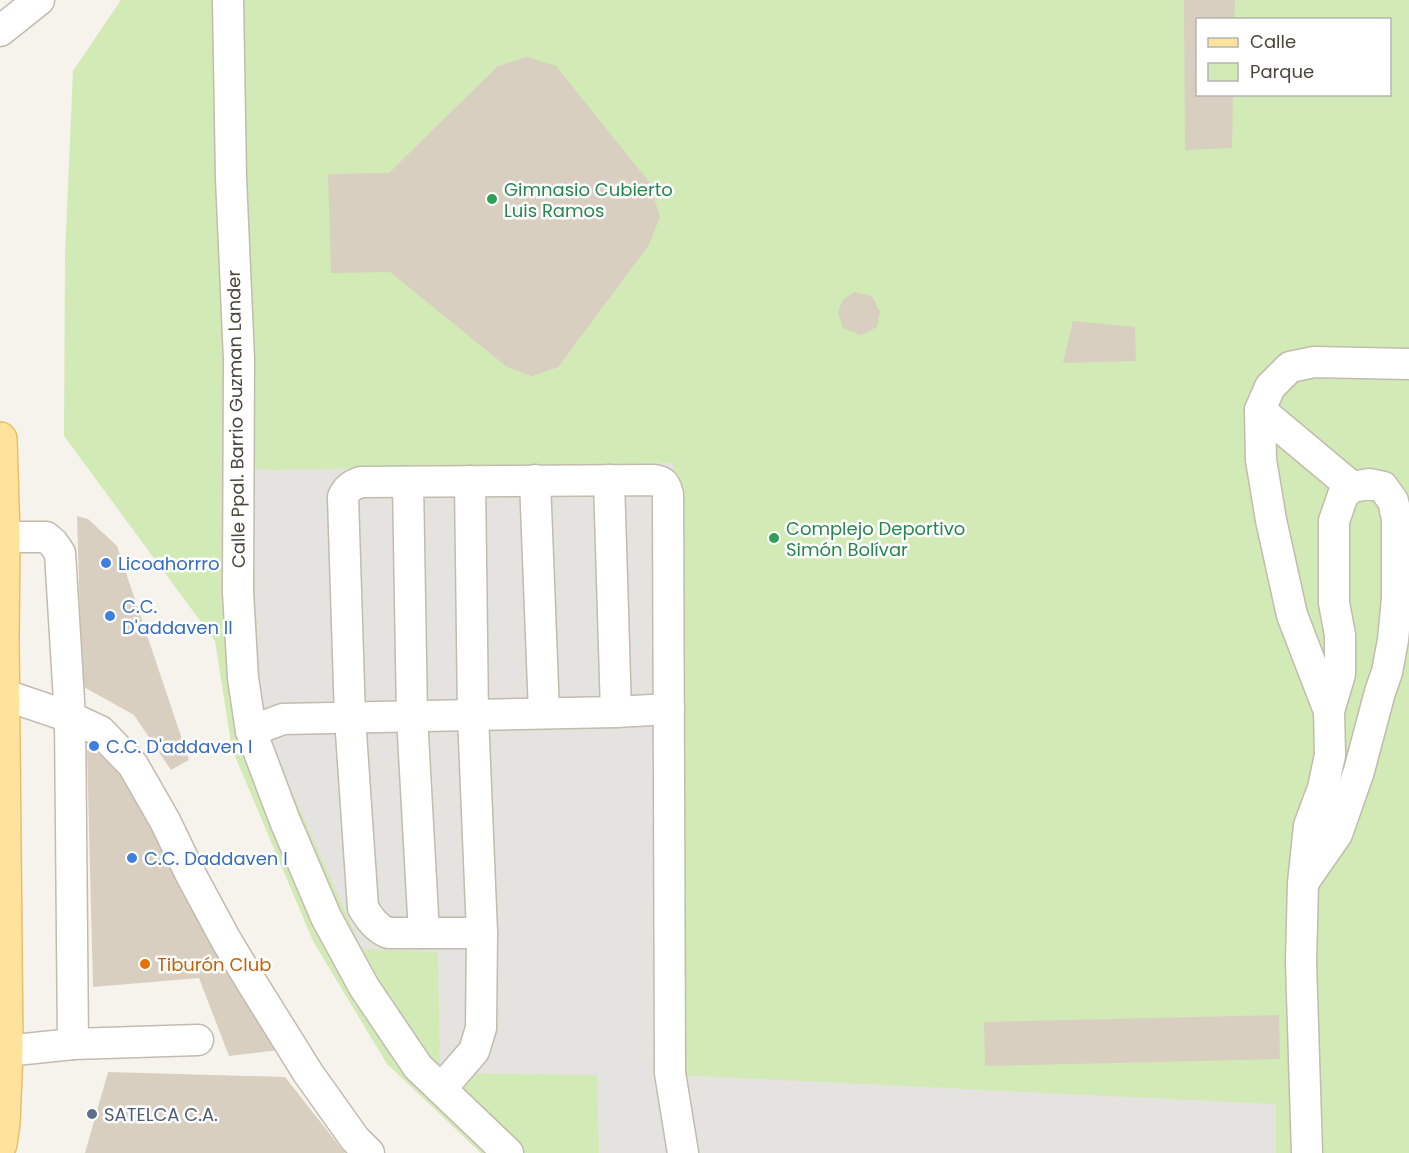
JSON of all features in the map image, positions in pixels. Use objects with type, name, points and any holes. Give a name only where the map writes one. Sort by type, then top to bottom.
[{"type":"main road","points":[[0,440],[3,537],[1,641],[6,1051],[0,1144]]},
{"type":"street","points":[[0,31],[39,0]]},
{"type":"street","name":"Calle Ppal. Barrio Guzman Lander","points":[[228,0],[231,178],[238,360],[238,592],[243,678],[251,731],[285,821],[326,917],[364,987],[418,1067],[508,1153]]},
{"type":"street","points":[[1329,711],[1292,615],[1271,520],[1261,460],[1260,410],[1270,387],[1290,367],[1314,362],[1409,364]]},
{"type":"street","points":[[1260,410],[1352,487]]},
{"type":"street","points":[[535,480],[544,713]]},
{"type":"street","points":[[609,480],[616,712]]},
{"type":"street","points":[[441,1089],[474,1051],[481,1028],[482,933],[473,715],[470,481]]},
{"type":"street","points":[[482,933],[388,933],[374,924],[363,908],[350,718],[343,497],[352,485],[361,482],[662,481],[668,494],[670,1073],[683,1153]]},
{"type":"street","points":[[408,482],[412,717],[424,933]]},
{"type":"street","points":[[1303,883],[1337,834],[1359,771],[1387,672],[1393,639],[1397,598],[1397,519],[1393,501],[1383,487],[1369,484],[1352,487],[1343,495],[1334,521],[1334,603],[1340,635],[1340,674],[1329,711],[1330,755],[1323,788],[1309,826],[1303,883],[1301,962],[1307,1153]]},
{"type":"street","points":[[3,537],[46,537],[60,553],[70,717],[74,1044]]},
{"type":"street","points":[[3,694],[70,717],[100,731],[133,765],[165,821],[226,940],[252,983],[308,1073],[355,1139],[369,1153]]},
{"type":"street","points":[[251,731],[283,719],[669,709]]},
{"type":"street","points":[[6,1051],[74,1044],[198,1040]]},
{"type":"green space","name":"Complejo Deportivo Simón Bolívar","points":[[121,0],[1409,0],[1409,1153],[481,1153],[387,1064],[313,941],[232,749],[215,641],[64,436],[65,254],[73,71]]},
{"type":"shaded area","points":[[673,463],[678,1075],[1276,1104],[1276,1153],[599,1153],[597,1075],[440,1073],[438,952],[362,949],[275,754],[259,695],[251,468],[268,470]]},
{"type":"building","points":[[1184,0],[1235,0],[1234,18],[1196,18],[1196,96],[1233,96],[1232,148],[1185,150]]},
{"type":"building","name":"Gimnasio Cubierto Luis Ramos","points":[[527,57],[556,66],[649,182],[660,217],[649,245],[558,367],[532,376],[507,367],[390,272],[331,273],[328,174],[389,173],[498,66]]},
{"type":"building","points":[[854,292],[872,296],[880,312],[877,327],[861,335],[843,328],[838,313],[842,301]]},
{"type":"building","points":[[1073,321],[1135,327],[1136,361],[1063,363]]},
{"type":"building","name":"C.C. D'addaven II","points":[[77,516],[88,519],[117,546],[189,760],[171,770],[134,715],[82,686]]},
{"type":"building","name":"C.C. Daddaven I","points":[[87,750],[106,756],[129,774],[280,1050],[229,1056],[199,978],[93,987]]},
{"type":"building","points":[[1279,1015],[1280,1059],[985,1066],[984,1022]]},
{"type":"building","points":[[108,1072],[285,1077],[345,1153],[85,1153]]},
{"type":"place","name":"Gimnasio Cubierto Luis Ramos","points":[[492,199]]},
{"type":"place","name":"Complejo Deportivo Simón Bolívar","points":[[774,538]]},
{"type":"place","name":"Licoahorrro","points":[[106,563]]},
{"type":"place","name":"C.C. D'addaven II","points":[[110,616]]},
{"type":"place","name":"C.C. D'addaven I","points":[[94,746]]},
{"type":"place","name":"C.C. Daddaven I","points":[[132,858]]},
{"type":"place","name":"Tiburón Club","points":[[145,964]]},
{"type":"place","name":"SATELCA C.A.","points":[[92,1114]]}]
